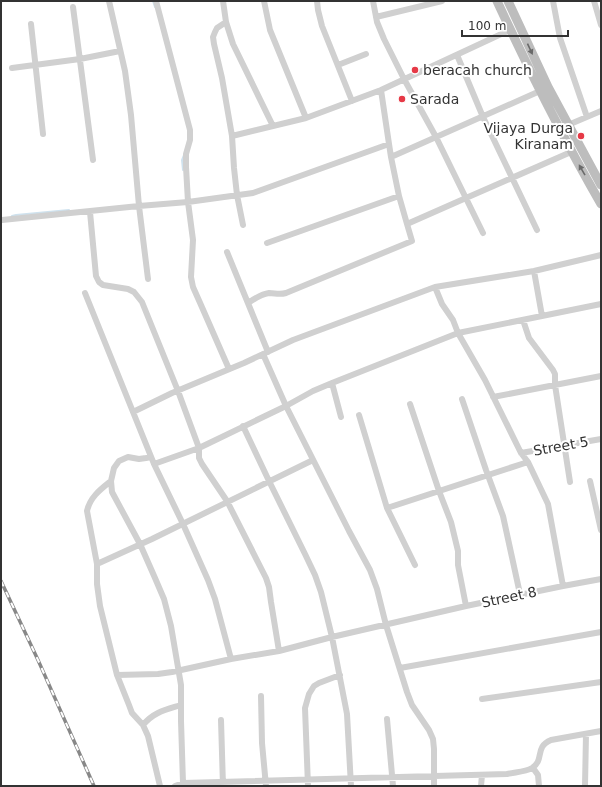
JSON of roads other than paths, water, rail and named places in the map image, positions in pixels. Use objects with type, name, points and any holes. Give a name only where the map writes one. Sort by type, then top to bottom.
[{"type":"main road","points":[[497,1],[540,91],[601,185]]},
{"type":"main road","points":[[508,1],[548,87],[564,128],[571,152],[601,204]]},
{"type":"street","points":[[109,1],[125,71],[148,279]]},
{"type":"street","points":[[156,1],[190,130],[190,140],[186,154],[186,167],[188,202],[193,240],[191,277],[201,305],[229,369]]},
{"type":"street","points":[[223,1],[226,22],[233,44],[273,126]]},
{"type":"street","points":[[264,1],[270,30],[306,118]]},
{"type":"street","points":[[317,1],[322,26],[352,101]]},
{"type":"street","points":[[373,1],[376,17],[384,39],[436,137],[483,233]]},
{"type":"street","points":[[376,17],[442,1]]},
{"type":"street","points":[[553,1],[560,38],[587,117]]},
{"type":"street","points":[[594,1],[601,25]]},
{"type":"street","points":[[73,7],[93,160]]},
{"type":"street","points":[[226,22],[217,28],[213,36],[232,136],[234,168],[243,225]]},
{"type":"street","points":[[31,24],[43,134]]},
{"type":"street","points":[[232,136],[306,118],[381,90],[510,30]]},
{"type":"street","points":[[12,68],[80,59],[120,51]]},
{"type":"street","points":[[338,65],[366,54]]},
{"type":"street","points":[[457,55],[483,117],[537,230]]},
{"type":"street","points":[[248,303],[264,294],[286,293],[412,241],[399,196],[391,158],[381,90]]},
{"type":"street","points":[[391,158],[540,91]]},
{"type":"street","points":[[564,128],[601,111]]},
{"type":"street","points":[[2,220],[90,212],[139,205],[188,202],[253,193],[389,144]]},
{"type":"street","points":[[407,224],[571,152]]},
{"type":"street","points":[[267,243],[399,196]]},
{"type":"street","points":[[90,212],[96,276],[99,282],[103,285],[128,289],[134,292],[142,302],[199,448],[199,458],[227,501],[266,578],[269,587],[279,651]]},
{"type":"street","points":[[227,252],[248,303],[265,353],[286,406],[370,570],[407,692],[412,705],[429,730],[433,739],[434,786]]},
{"type":"street","points":[[133,412],[292,340],[435,287],[534,271],[601,256]]},
{"type":"street","points":[[534,271],[542,316]]},
{"type":"street","points":[[435,287],[442,304],[453,320],[458,333],[485,380],[521,453],[528,462],[548,504],[563,586]]},
{"type":"street","points":[[85,293],[151,457],[208,580],[215,599],[231,659]]},
{"type":"street","points":[[154,464],[199,448],[286,406],[313,391],[458,333],[601,304]]},
{"type":"street","points":[[523,320],[529,338],[554,370],[570,482]]},
{"type":"street","points":[[493,397],[601,376]]},
{"type":"street","points":[[332,383],[342,417]]},
{"type":"street","points":[[462,399],[502,516],[520,594]]},
{"type":"street","points":[[410,404],[450,522],[458,551],[458,565],[466,606]]},
{"type":"street","points":[[359,415],[387,508],[415,565]]},
{"type":"street","points":[[243,426],[315,576],[321,592],[340,675],[346,714],[351,786]]},
{"type":"street","name":"Street 5","points":[[521,453],[601,439]]},
{"type":"street","points":[[151,457],[138,459],[128,457],[119,461],[114,468],[110,481],[112,492],[140,544],[164,599],[171,626],[181,686],[183,783]]},
{"type":"street","points":[[97,564],[183,524],[227,501],[313,460]]},
{"type":"street","points":[[387,508],[528,462]]},
{"type":"street","points":[[110,481],[98,490],[87,508],[97,564],[97,584],[100,606],[117,675],[132,713],[143,725],[148,736],[160,786]]},
{"type":"street","points":[[590,481],[601,530]]},
{"type":"street","name":"Street 8","points":[[117,675],[158,674],[179,671],[231,659],[279,651],[332,637],[520,594],[601,579]]},
{"type":"street","points":[[400,668],[601,632]]},
{"type":"street","points":[[308,783],[305,708],[308,694],[314,686],[319,683],[340,675]]},
{"type":"street","points":[[482,699],[601,682]]},
{"type":"street","points":[[261,696],[265,783]]},
{"type":"street","points":[[143,725],[148,718],[160,711],[181,705]]},
{"type":"street","points":[[387,719],[393,786]]},
{"type":"street","points":[[221,720],[222,784]]},
{"type":"street","points":[[175,786],[183,783],[308,783],[351,778],[507,774],[533,768],[540,759],[544,744],[552,740],[601,731]]},
{"type":"street","points":[[585,786],[586,734]]},
{"type":"street","points":[[533,768],[538,775],[539,786]]},
{"type":"street","points":[[481,786],[482,775]]},
{"type":"waterway","points":[[153,1],[155,7]]},
{"type":"waterway","points":[[183,170],[182,160],[184,155]]},
{"type":"waterway","points":[[12,216],[69,210]]},
{"type":"railway","points":[[1,581],[94,786]]},
{"type":"place","name":"beracah church","points":[[415,70]]},
{"type":"place","name":"Sarada","points":[[402,99]]},
{"type":"place","name":"Vijaya Durga Kiranam","points":[[581,136]]}]
